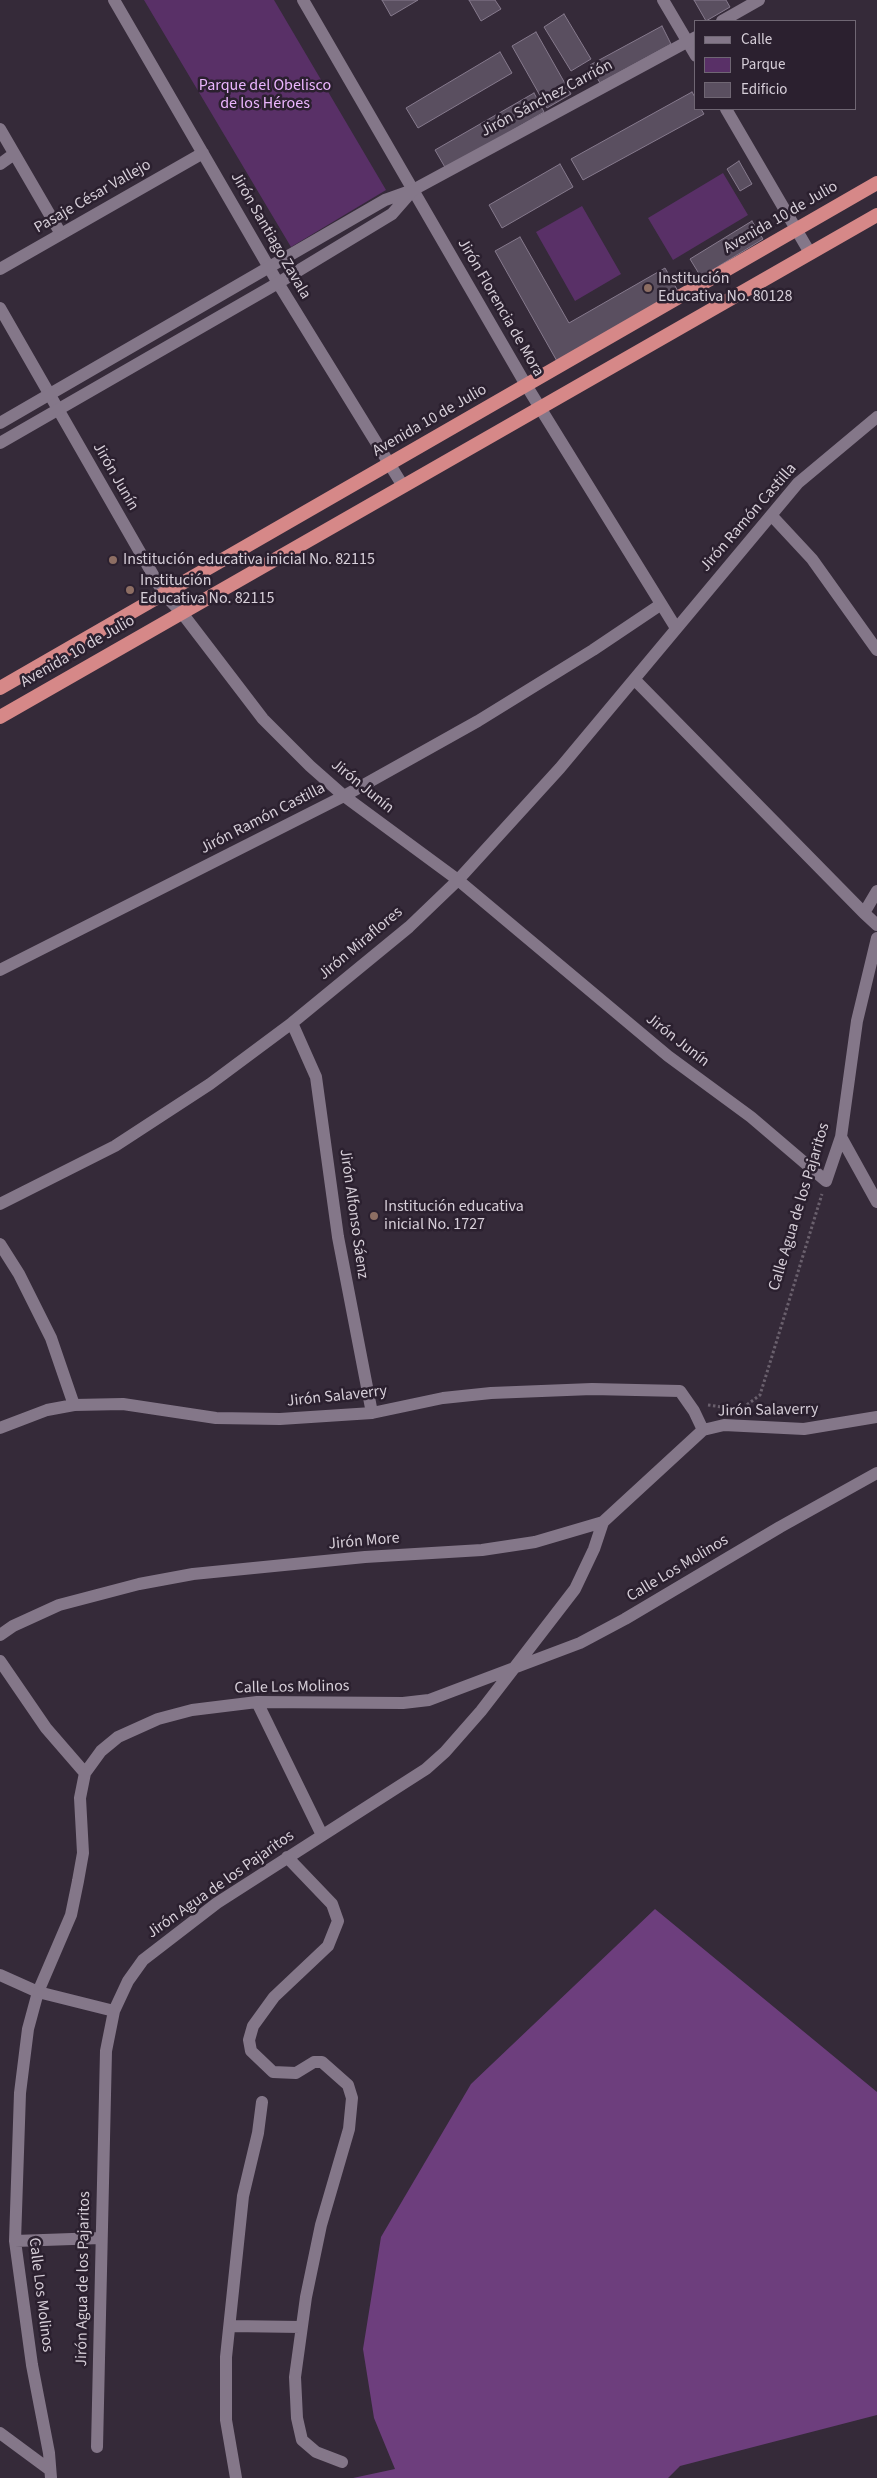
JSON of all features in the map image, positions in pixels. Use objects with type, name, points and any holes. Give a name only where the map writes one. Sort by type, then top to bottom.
[{"type":"highway","name":"Avenida 10 de Julio","points":[[0,688],[877,183]]},
{"type":"highway","name":"Avenida 10 de Julio","points":[[0,717],[877,215]]},
{"type":"street","name":"Jirón Santiago Zavala","points":[[114,0],[278,283],[403,486]]},
{"type":"street","name":"Jirón Florencia de Mora","points":[[303,0],[526,385],[660,605],[676,628]]},
{"type":"street","points":[[663,0],[691,39]]},
{"type":"street","points":[[724,20],[759,0]]},
{"type":"street","name":"Jirón Sánchez Carrión","points":[[413,190],[691,39]]},
{"type":"street","points":[[727,110],[810,253]]},
{"type":"street","points":[[0,129],[61,234]]},
{"type":"street","name":"Pasaje César Vallejo","points":[[0,269],[202,153]]},
{"type":"street","points":[[0,164],[14,154]]},
{"type":"street","points":[[0,423],[268,266],[385,200],[413,190]]},
{"type":"street","points":[[0,443],[278,283],[392,214],[413,190]]},
{"type":"street","name":"Jirón Junín","points":[[0,308],[164,594],[182,613],[263,719],[310,766],[344,796],[458,880],[661,1050],[751,1117],[826,1181]]},
{"type":"street","name":"Jirón Ramón Castilla","points":[[676,628],[798,483],[877,417]]},
{"type":"street","points":[[772,516],[812,559],[877,650]]},
{"type":"street","name":"Jirón Ramón Castilla","points":[[0,970],[344,796],[478,721],[593,650],[660,605]]},
{"type":"street","name":"Jirón Miraflores","points":[[0,1204],[115,1146],[210,1084],[292,1023],[409,927],[458,880],[560,768],[635,680],[676,628]]},
{"type":"street","points":[[635,680],[877,925]]},
{"type":"street","points":[[864,913],[877,891]]},
{"type":"street","name":"Calle Agua de los Pajaritos","points":[[826,1181],[841,1136],[857,1021],[877,938]]},
{"type":"street","name":"Jirón Alfonso Sáenz","points":[[292,1023],[316,1077],[338,1237],[372,1413]]},
{"type":"street","points":[[841,1136],[877,1202]]},
{"type":"street","points":[[0,1244],[19,1274],[50,1338],[74,1405]]},
{"type":"street","name":"Jirón Salaverry","points":[[0,1428],[47,1410],[74,1405],[123,1404],[216,1418],[280,1420],[372,1413],[443,1398],[492,1393],[592,1389],[680,1391],[694,1411],[703,1430],[724,1425],[804,1429],[877,1417]]},
{"type":"street","name":"Jirón More","points":[[0,1635],[13,1626],[59,1605],[139,1584],[202,1573],[365,1558],[482,1550],[535,1542],[603,1522],[703,1430]]},
{"type":"street","name":"Calle Los Molinos","points":[[51,2474],[49,2453],[32,2365],[16,2240],[21,2085],[28,2029],[38,1992],[73,1907],[83,1853],[80,1798],[85,1773],[101,1750],[118,1737],[158,1719],[192,1710],[257,1702],[403,1703],[429,1700],[580,1643],[625,1619],[780,1527],[877,1474]]},
{"type":"street","name":"Jirón Agua de los Pajaritos","points":[[97,2447],[106,2051],[114,2011],[128,1981],[143,1960],[217,1903],[426,1769],[481,1711],[575,1589],[594,1549],[603,1522]]},
{"type":"street","points":[[0,1661],[46,1728],[85,1773]]},
{"type":"street","points":[[257,1702],[322,1835]]},
{"type":"street","points":[[287,1857],[332,1904],[338,1921],[328,1946],[306,1964],[261,2013],[253,2026],[249,2040],[250,2051],[273,2072],[296,2073],[314,2062],[322,2062],[348,2084],[352,2098],[349,2129],[322,2225],[301,2327],[295,2377],[297,2418],[302,2440],[316,2452],[342,2462]]},
{"type":"street","points":[[0,1975],[38,1992],[114,2011]]},
{"type":"street","points":[[236,2478],[225,2412],[225,2373],[243,2196],[258,2133],[262,2102]]},
{"type":"street","points":[[16,2240],[101,2238]]},
{"type":"street","points":[[230,2326],[301,2327]]},
{"type":"street","points":[[0,2434],[51,2474]]},
{"type":"path","name":"Calle Agua de los Pajaritos","points":[[760,1395],[826,1181]]},
{"type":"path","name":"Jirón Salaverry","points":[[680,1391],[700,1404],[729,1408],[744,1407],[760,1395]]},
{"type":"green space","name":"Parque del Obelisco de los Héroes","points":[[144,0],[274,0],[386,190],[291,247]]},
{"type":"green space","points":[[723,173],[748,215],[673,260],[648,218]]},
{"type":"green space","points":[[582,206],[621,274],[575,301],[536,232]]},
{"type":"shaded area","points":[[655,1909],[877,2092],[877,2415],[680,2466],[668,2478],[353,2478],[395,2469],[374,2418],[363,2349],[381,2237],[471,2084]]},
{"type":"building","points":[[382,0],[418,0],[391,16]]},
{"type":"building","points":[[469,0],[495,0],[501,9],[481,21]]},
{"type":"building","points":[[694,0],[726,0],[730,7],[705,20]]},
{"type":"building","points":[[564,14],[591,59],[571,71],[544,27]]},
{"type":"building","points":[[662,26],[671,44],[600,83],[590,65]]},
{"type":"building","points":[[536,32],[571,94],[547,108],[512,46]]},
{"type":"building","points":[[500,52],[512,73],[418,128],[406,108]]},
{"type":"building","points":[[692,92],[694,96],[694,110],[702,110],[704,114],[583,180],[571,159]]},
{"type":"building","points":[[534,93],[544,112],[446,169],[435,150]]},
{"type":"building","points":[[739,161],[752,184],[740,191],[727,169]]},
{"type":"building","points":[[560,164],[573,187],[502,228],[489,205]]},
{"type":"building","points":[[752,221],[763,239],[701,277],[690,259]]},
{"type":"building","points":[[520,237],[569,323],[665,268],[679,293],[558,363],[495,251]]},
{"type":"place","name":"Institución Educativa No. 80128","points":[[648,288]]},
{"type":"place","name":"Institución educativa inicial No. 82115","points":[[113,560]]},
{"type":"place","name":"Institución Educativa No. 82115","points":[[130,590]]},
{"type":"place","name":"Institución educativa inicial No. 1727","points":[[374,1216]]}]
